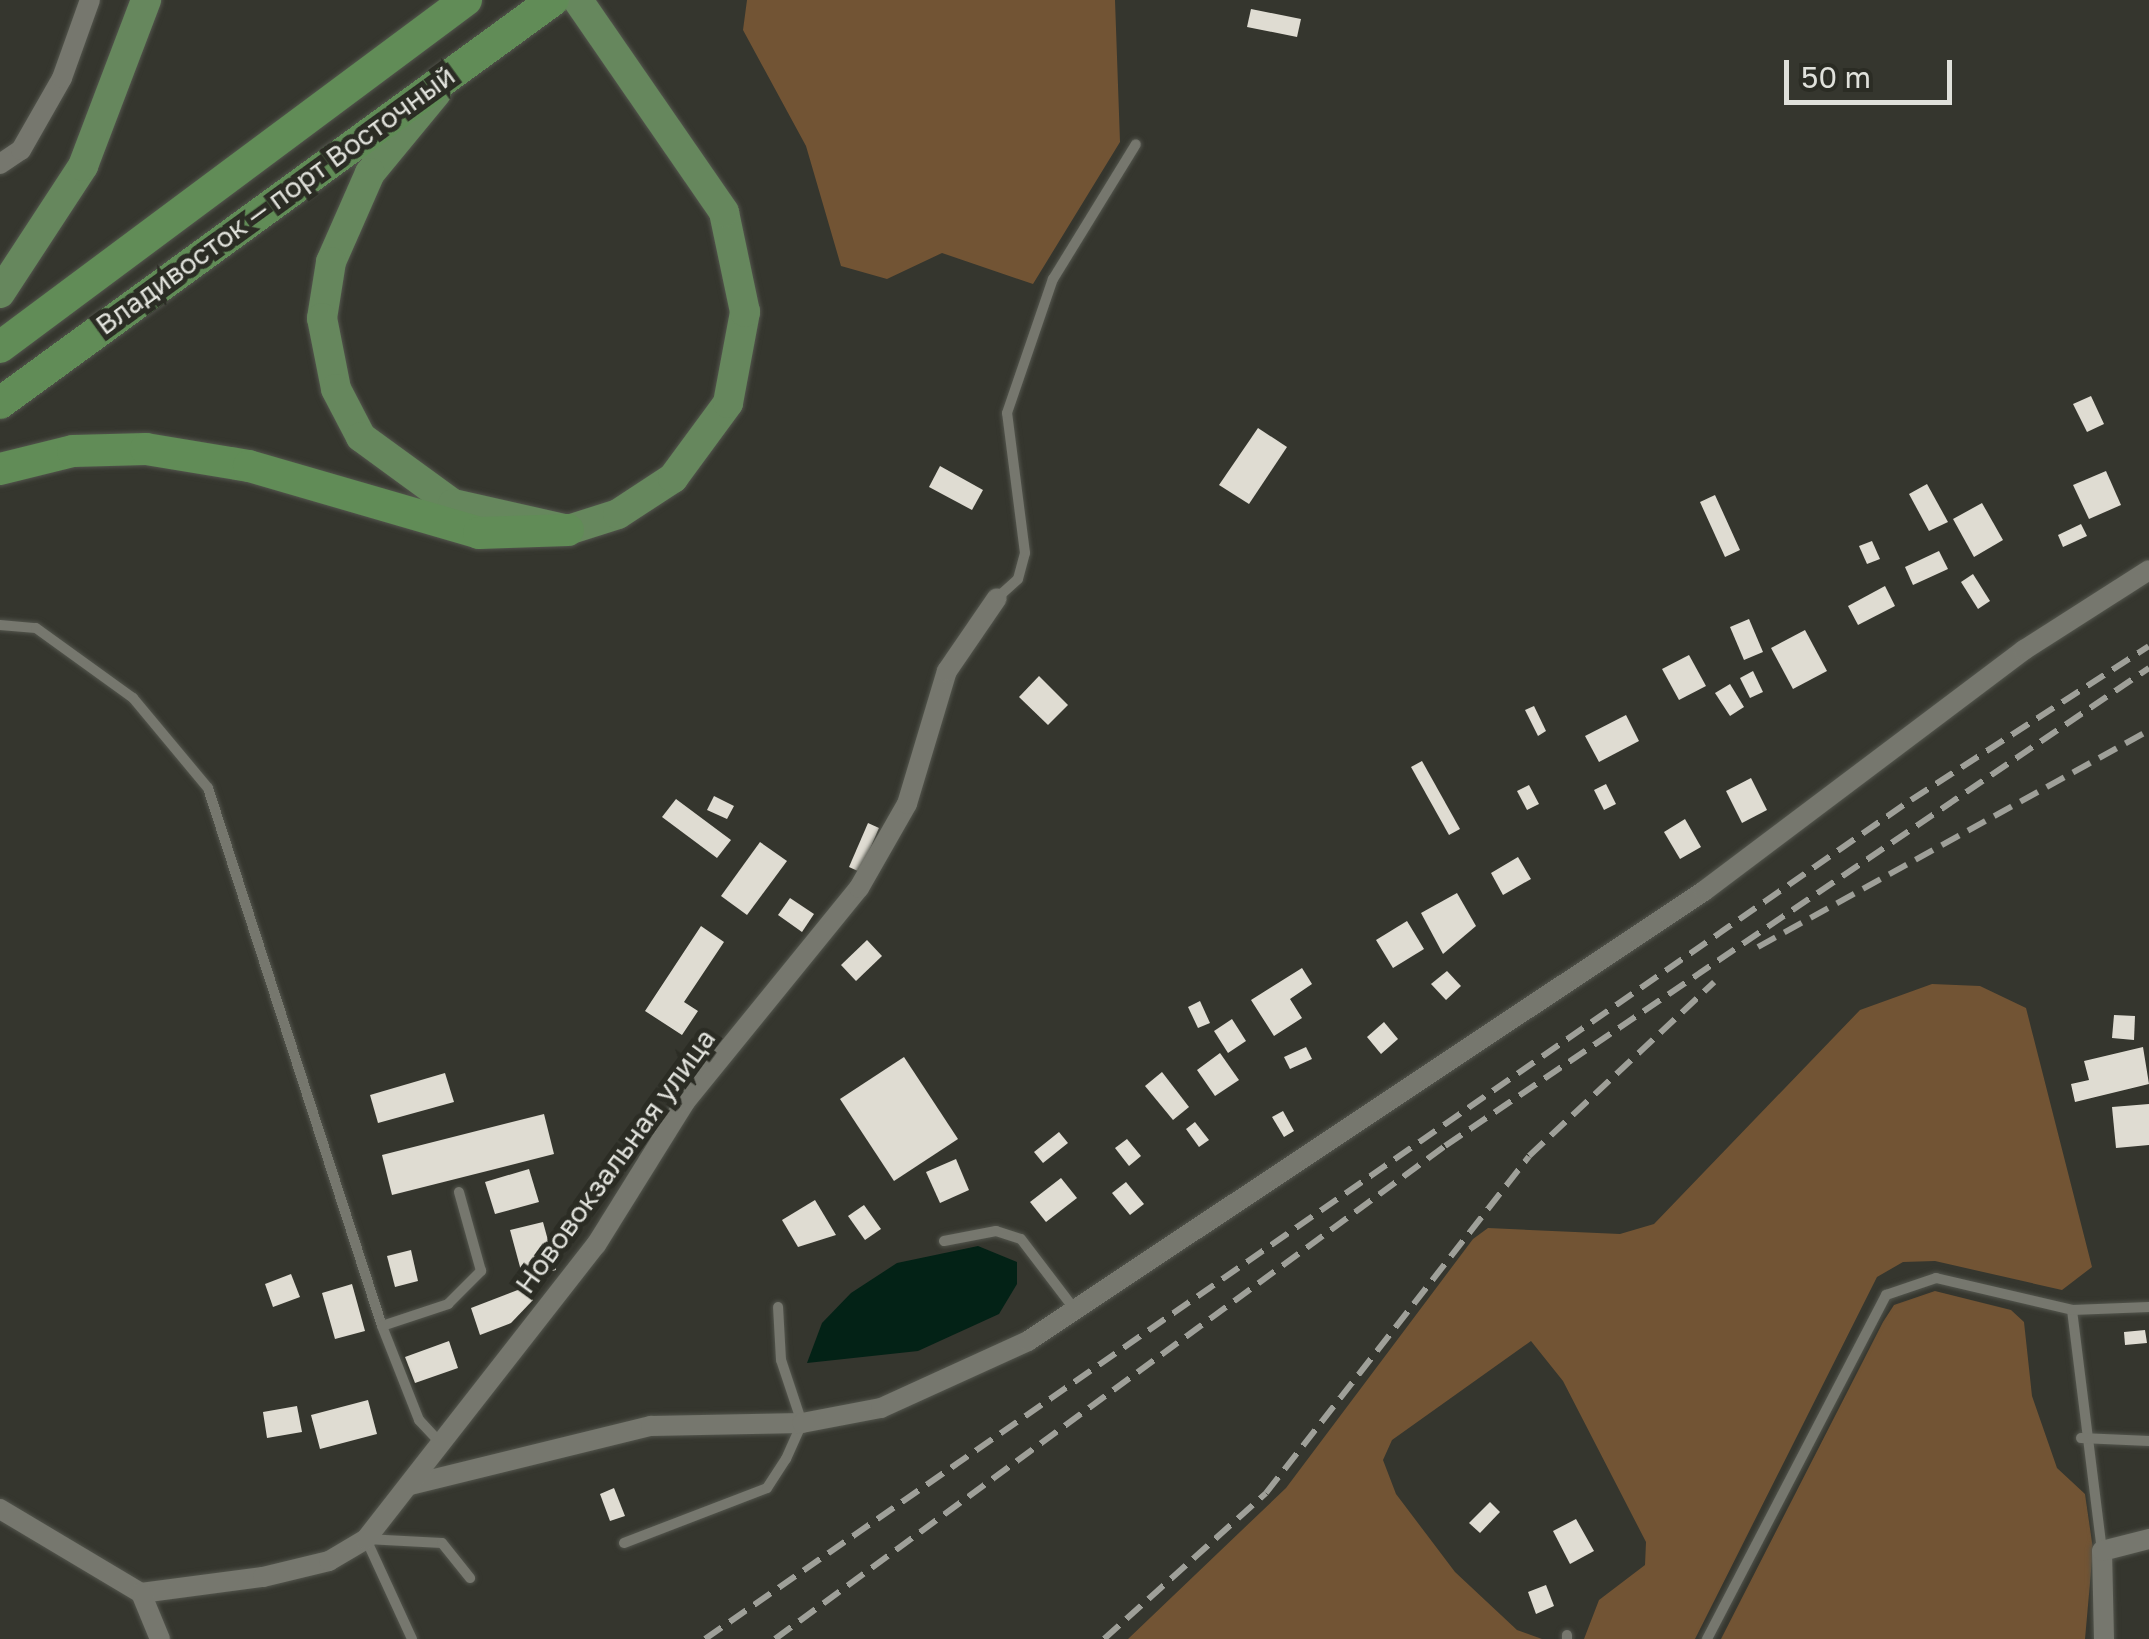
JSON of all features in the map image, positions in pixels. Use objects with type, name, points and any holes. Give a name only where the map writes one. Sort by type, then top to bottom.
[{"type":"highway","name":"Владивосток — порт Восточный","points":[[0,347],[466,0]]},
{"type":"highway","name":"Владивосток — порт Восточный","points":[[0,404],[552,0]]},
{"type":"highway","points":[[0,469],[73,450],[146,449],[248,466],[478,533],[568,530]]},
{"type":"main road","points":[[0,292],[82,166],[146,0]]},
{"type":"main road","points":[[460,64],[370,173],[331,262],[322,318],[336,389],[361,437],[406,477],[481,515],[568,530],[618,514],[673,478],[728,404],[743,353],[738,261],[724,212],[578,0]]},
{"type":"street","points":[[0,164],[21,150],[62,78],[90,0]]},
{"type":"street","points":[[410,1485],[652,1426],[802,1423],[881,1408],[1076,1311],[1704,891],[2024,650],[2149,570]]},
{"type":"street","name":"Нововокзальная улица","points":[[141,1593],[263,1577],[329,1561],[366,1539],[596,1245],[685,1102],[859,888],[907,804],[947,671],[996,598]]},
{"type":"street","points":[[0,1509],[141,1593],[160,1639]]},
{"type":"street","points":[[2104,1639],[2102,1552],[2149,1539]]},
{"type":"lane","points":[[996,598],[1018,579],[1025,553],[1007,413],[1053,279],[1136,144]]},
{"type":"lane","points":[[0,625],[36,628],[133,698],[208,788],[382,1326],[419,1420],[441,1444]]},
{"type":"lane","points":[[382,1326],[448,1304],[481,1271],[460,1192]]},
{"type":"lane","points":[[944,1241],[996,1231],[1021,1239],[1076,1311]]},
{"type":"lane","points":[[1707,1639],[1886,1295],[1936,1278],[2072,1310],[2149,1307]]},
{"type":"lane","points":[[624,1543],[767,1488],[802,1423],[780,1360],[778,1307]]},
{"type":"lane","points":[[2072,1310],[2081,1438],[2102,1552]]},
{"type":"lane","points":[[2081,1438],[2149,1441]]},
{"type":"lane","points":[[412,1639],[366,1539],[442,1543],[470,1578]]},
{"type":"shaded area","points":[[747,0],[1115,0],[1120,142],[1033,284],[942,253],[887,279],[841,266],[806,146],[743,30]]},
{"type":"shaded area","points":[[1932,984],[1980,986],[2026,1008],[2092,1267],[2062,1290],[1935,1261],[1903,1262],[1877,1277],[1695,1639],[1584,1639],[1599,1600],[1645,1565],[1646,1542],[1563,1381],[1531,1341],[1392,1440],[1383,1460],[1396,1494],[1455,1572],[1517,1630],[1542,1639],[1128,1639],[1286,1488],[1473,1239],[1488,1228],[1620,1234],[1654,1224],[1860,1010]]},
{"type":"shaded area","points":[[978,1246],[1017,1262],[1017,1284],[999,1314],[918,1351],[807,1363],[822,1323],[851,1293],[897,1263]]},
{"type":"shaded area","points":[[1935,1291],[2011,1310],[2024,1322],[2032,1396],[2057,1468],[2085,1494],[2093,1549],[2085,1639],[1721,1639],[1883,1322],[1894,1305]]},
{"type":"building","points":[[1251,9],[1301,19],[1297,37],[1247,27]]},
{"type":"building","points":[[2091,396],[2104,424],[2087,432],[2073,404]]},
{"type":"building","points":[[1258,428],[1287,447],[1249,504],[1219,485]]},
{"type":"building","points":[[940,466],[983,490],[972,510],[929,487]]},
{"type":"building","points":[[2106,471],[2121,505],[2089,519],[2073,485]]},
{"type":"building","points":[[1927,484],[1948,522],[1929,531],[1909,494]]},
{"type":"building","points":[[1715,495],[1740,550],[1725,557],[1700,502]]},
{"type":"building","points":[[1982,503],[2003,540],[1974,557],[1953,519]]},
{"type":"building","points":[[2081,524],[2087,536],[2063,547],[2058,535]]},
{"type":"building","points":[[1872,541],[1880,559],[1867,564],[1859,546]]},
{"type":"building","points":[[1939,551],[1948,569],[1913,585],[1905,567]]},
{"type":"building","points":[[1973,574],[1990,601],[1978,609],[1961,582]]},
{"type":"building","points":[[1885,586],[1895,606],[1858,625],[1848,606]]},
{"type":"building","points":[[1749,619],[1763,652],[1744,660],[1730,627]]},
{"type":"building","points":[[1805,630],[1827,671],[1793,689],[1771,648]]},
{"type":"building","points":[[1689,655],[1706,686],[1679,700],[1662,669]]},
{"type":"building","points":[[1753,671],[1763,692],[1750,698],[1740,678]]},
{"type":"building","points":[[1039,676],[1068,705],[1048,725],[1019,697]]},
{"type":"building","points":[[1730,684],[1744,707],[1730,716],[1715,693]]},
{"type":"building","points":[[1534,706],[1546,731],[1538,736],[1525,710]]},
{"type":"building","points":[[1626,715],[1639,741],[1599,762],[1585,736]]},
{"type":"building","points":[[1422,761],[1460,829],[1449,835],[1411,767]]},
{"type":"building","points":[[1751,778],[1767,810],[1742,823],[1726,791]]},
{"type":"building","points":[[1606,784],[1616,804],[1604,810],[1594,790]]},
{"type":"building","points":[[1529,785],[1539,804],[1527,810],[1517,791]]},
{"type":"building","points":[[714,796],[734,806],[727,819],[707,810]]},
{"type":"building","points":[[676,799],[731,840],[717,858],[662,817]]},
{"type":"building","points":[[1685,819],[1701,847],[1680,859],[1664,832]]},
{"type":"building","points":[[868,823],[879,828],[860,872],[849,867]]},
{"type":"building","points":[[760,842],[787,861],[747,915],[721,896]]},
{"type":"building","points":[[1518,857],[1531,879],[1503,895],[1491,873]]},
{"type":"building","points":[[1457,893],[1476,926],[1443,954],[1421,913]]},
{"type":"building","points":[[790,898],[814,914],[802,932],[778,915]]},
{"type":"building","points":[[1407,921],[1424,949],[1393,968],[1376,940]]},
{"type":"building","points":[[701,926],[724,942],[684,1002],[698,1011],[682,1035],[645,1011]]},
{"type":"building","points":[[867,940],[882,956],[856,981],[841,965]]},
{"type":"building","points":[[1302,968],[1312,984],[1290,999],[1302,1018],[1274,1036],[1251,1000]]},
{"type":"building","points":[[1447,971],[1461,986],[1446,1000],[1431,984]]},
{"type":"building","points":[[1200,1001],[1210,1023],[1198,1028],[1188,1007]]},
{"type":"building","points":[[2114,1015],[2135,1016],[2134,1040],[2112,1038]]},
{"type":"building","points":[[1232,1019],[1246,1041],[1228,1053],[1214,1031]]},
{"type":"building","points":[[1384,1022],[1398,1039],[1381,1054],[1367,1037]]},
{"type":"building","points":[[1306,1047],[1312,1059],[1290,1069],[1284,1057]]},
{"type":"building","points":[[2143,1047],[2149,1084],[2075,1102],[2071,1084],[2089,1080],[2084,1061]]},
{"type":"building","points":[[1220,1053],[1239,1080],[1215,1096],[1197,1070]]},
{"type":"building","points":[[904,1057],[958,1139],[894,1181],[840,1099]]},
{"type":"building","points":[[1162,1072],[1189,1107],[1173,1120],[1145,1086]]},
{"type":"building","points":[[445,1073],[454,1102],[378,1123],[370,1095]]},
{"type":"building","points":[[2149,1104],[2149,1145],[2116,1148],[2112,1107]]},
{"type":"building","points":[[1283,1111],[1294,1131],[1284,1137],[1272,1117]]},
{"type":"building","points":[[544,1114],[554,1154],[392,1195],[382,1155]]},
{"type":"building","points":[[1195,1122],[1209,1140],[1199,1147],[1186,1129]]},
{"type":"building","points":[[1059,1132],[1068,1143],[1043,1163],[1034,1152]]},
{"type":"building","points":[[1127,1139],[1141,1156],[1129,1166],[1115,1148]]},
{"type":"building","points":[[956,1159],[969,1190],[940,1203],[926,1172]]},
{"type":"building","points":[[529,1169],[539,1202],[495,1214],[485,1182]]},
{"type":"building","points":[[1061,1178],[1077,1198],[1046,1222],[1030,1202]]},
{"type":"building","points":[[1126,1182],[1144,1204],[1130,1215],[1112,1193]]},
{"type":"building","points":[[815,1200],[836,1235],[798,1247],[782,1220]]},
{"type":"building","points":[[864,1205],[881,1229],[865,1240],[848,1216]]},
{"type":"building","points":[[543,1222],[556,1270],[523,1278],[510,1230]]},
{"type":"building","points":[[411,1250],[418,1281],[395,1287],[387,1256]]},
{"type":"building","points":[[291,1274],[300,1297],[273,1307],[265,1284]]},
{"type":"building","points":[[352,1284],[365,1331],[335,1339],[322,1293]]},
{"type":"building","points":[[528,1286],[533,1300],[511,1323],[480,1335],[471,1308]]},
{"type":"building","points":[[2145,1330],[2147,1343],[2125,1345],[2124,1332]]},
{"type":"building","points":[[449,1341],[458,1368],[415,1383],[405,1357]]},
{"type":"building","points":[[368,1400],[377,1434],[320,1449],[311,1415]]},
{"type":"building","points":[[297,1406],[302,1432],[267,1438],[263,1412]]},
{"type":"building","points":[[614,1488],[625,1516],[610,1521],[600,1494]]},
{"type":"building","points":[[1490,1502],[1500,1512],[1480,1533],[1469,1523]]},
{"type":"building","points":[[1576,1519],[1594,1551],[1570,1564],[1553,1531]]},
{"type":"building","points":[[1546,1585],[1554,1606],[1536,1614],[1528,1592]]},
{"type":"railway","points":[[705,1639],[1911,800],[2149,646]]},
{"type":"railway","points":[[775,1639],[1445,1146],[2149,668]]},
{"type":"railway","points":[[1758,947],[2149,730]]},
{"type":"railway","points":[[1104,1639],[1266,1493],[1529,1156],[1714,982]]}]
